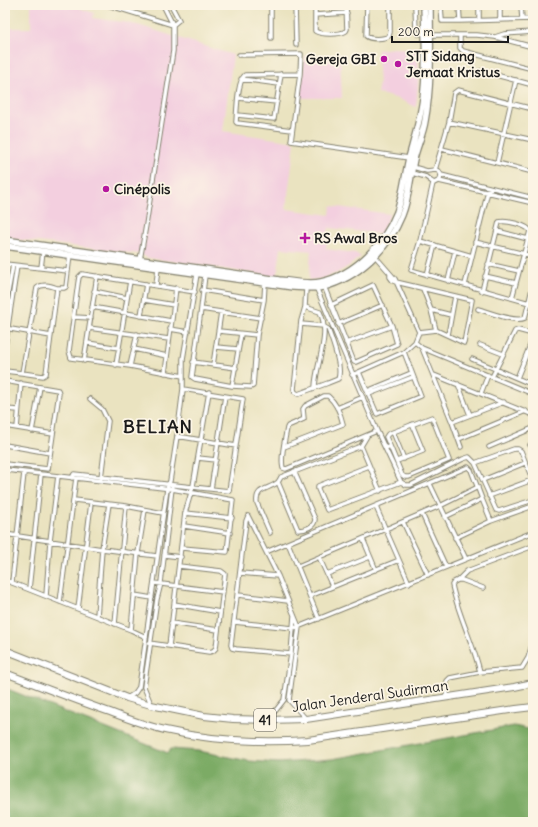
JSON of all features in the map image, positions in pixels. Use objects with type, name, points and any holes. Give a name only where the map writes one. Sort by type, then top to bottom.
[{"type":"highway","name":"Jalan Jenderal Sudirman","points":[[5,650],[128,698],[151,705],[204,716],[268,720],[306,719],[447,698],[533,683]]},
{"type":"highway","name":"41","points":[[5,673],[87,704],[165,730],[202,737],[231,740],[308,740],[533,707]]},
{"type":"main road","points":[[5,246],[204,275],[222,274],[300,282],[321,282],[354,266],[372,251],[389,227],[403,200],[412,170],[425,119],[429,81],[424,5]]},
{"type":"main road","points":[[5,240],[140,260],[265,283],[306,288],[324,286],[342,280],[358,270],[387,242],[402,215],[409,158],[420,117],[424,90],[430,5]]},
{"type":"street","points":[[110,5],[173,25]]},
{"type":"street","points":[[140,260],[173,50],[173,25],[163,5]]},
{"type":"street","points":[[171,5],[179,20],[173,25]]},
{"type":"street","points":[[271,5],[271,38]]},
{"type":"street","points":[[295,5],[296,45]]},
{"type":"street","points":[[315,5],[315,32],[342,33],[347,29],[346,5]]},
{"type":"street","points":[[367,5],[366,36],[369,38],[386,38],[389,36],[390,5]]},
{"type":"street","points":[[415,5],[416,31],[418,34],[477,35],[495,37],[533,47]]},
{"type":"street","points":[[441,5],[442,21],[533,19]]},
{"type":"street","points":[[459,5],[460,21]]},
{"type":"street","points":[[479,5],[479,20]]},
{"type":"street","points":[[500,5],[500,20]]},
{"type":"street","points":[[521,5],[522,19]]},
{"type":"street","points":[[315,15],[347,13]]},
{"type":"street","points":[[495,37],[504,34],[533,32]]},
{"type":"street","points":[[460,35],[460,48],[463,51],[533,69]]},
{"type":"street","points":[[239,55],[299,53],[301,56],[291,141],[409,158]]},
{"type":"street","points":[[481,71],[533,85]]},
{"type":"street","points":[[237,114],[274,119],[281,74]]},
{"type":"street","points":[[292,130],[236,122],[238,98],[241,79],[245,75],[300,74]]},
{"type":"street","points":[[241,79],[279,84]]},
{"type":"street","points":[[497,164],[516,80]]},
{"type":"street","points":[[435,170],[442,149],[454,93],[456,90],[533,109]]},
{"type":"street","points":[[238,98],[277,102]]},
{"type":"street","points":[[449,122],[533,140]]},
{"type":"street","points":[[442,149],[533,172]]},
{"type":"street","points":[[412,170],[435,170],[439,171],[441,175],[533,198]]},
{"type":"street","points":[[412,170],[426,177],[433,183]]},
{"type":"street","points":[[439,181],[441,175]]},
{"type":"street","points":[[433,183],[439,181],[533,203]]},
{"type":"street","points":[[433,183],[420,241],[411,270],[448,282],[465,285],[482,291],[533,304]]},
{"type":"street","points":[[465,285],[489,187]]},
{"type":"street","points":[[482,291],[499,222],[501,221],[526,226],[530,230],[512,298]]},
{"type":"street","points":[[497,231],[528,239]]},
{"type":"street","points":[[420,241],[472,256]]},
{"type":"street","points":[[475,242],[533,256]]},
{"type":"street","points":[[427,275],[435,245]]},
{"type":"street","points":[[41,268],[43,251]]},
{"type":"street","points":[[448,282],[455,251]]},
{"type":"street","points":[[22,373],[37,288],[44,285],[57,288],[66,287],[70,255]]},
{"type":"street","points":[[352,375],[404,352],[416,342],[419,332],[393,275],[390,274],[374,256]]},
{"type":"street","points":[[5,264],[68,272]]},
{"type":"street","points":[[488,264],[519,272]]},
{"type":"street","points":[[5,308],[15,265]]},
{"type":"street","points":[[5,346],[12,300],[15,265]]},
{"type":"street","points":[[156,285],[158,268]]},
{"type":"street","points":[[183,376],[130,366],[84,361],[69,357],[78,283],[79,277],[82,274],[194,292]]},
{"type":"street","points":[[151,705],[144,688],[148,643],[146,637],[163,513],[167,489],[170,483],[177,436],[183,389],[183,359],[197,274]]},
{"type":"street","points":[[204,275],[201,309],[191,377],[192,379],[232,386],[253,386],[257,335],[264,300],[265,283]]},
{"type":"street","points":[[84,361],[88,343],[97,276]]},
{"type":"street","points":[[485,276],[516,283]]},
{"type":"street","points":[[116,365],[130,281]]},
{"type":"street","points":[[396,282],[472,299],[465,342],[463,343],[436,330],[419,332]]},
{"type":"street","points":[[142,316],[146,284]]},
{"type":"street","points":[[324,286],[331,305],[338,324],[354,362],[397,344],[392,326],[375,286],[372,285],[331,305]]},
{"type":"street","points":[[478,309],[513,319],[525,318],[533,285]]},
{"type":"street","points":[[316,287],[377,431],[388,447],[397,461],[402,475],[407,477],[449,460],[432,417],[393,432],[386,437],[388,447],[401,482],[406,485],[412,485],[466,458],[472,458],[490,496],[494,509],[498,511],[533,500]]},
{"type":"street","points":[[5,370],[40,376],[45,375],[57,288]]},
{"type":"street","points":[[165,373],[176,288]]},
{"type":"street","points":[[301,324],[323,326],[328,329],[340,372],[338,379],[299,394],[294,391],[301,324],[305,307],[306,288]]},
{"type":"street","points":[[423,289],[431,310],[436,330]]},
{"type":"street","points":[[202,290],[264,300]]},
{"type":"street","points":[[94,291],[127,298]]},
{"type":"street","points":[[448,335],[455,296]]},
{"type":"street","points":[[6,299],[12,300]]},
{"type":"street","points":[[144,300],[174,305]]},
{"type":"street","points":[[338,324],[383,305]]},
{"type":"street","points":[[305,307],[320,312],[323,326],[321,352],[315,387]]},
{"type":"street","points":[[92,308],[171,321]]},
{"type":"street","points":[[201,309],[260,318]]},
{"type":"street","points":[[431,310],[451,315]]},
{"type":"street","points":[[213,365],[221,312]]},
{"type":"street","points":[[74,317],[91,318]]},
{"type":"street","points":[[346,343],[392,326]]},
{"type":"street","points":[[7,328],[51,336]]},
{"type":"street","points":[[89,328],[169,339]]},
{"type":"street","points":[[170,329],[188,332]]},
{"type":"street","points":[[481,393],[490,376],[496,370],[515,330],[533,334]]},
{"type":"street","points":[[219,332],[257,335]]},
{"type":"street","points":[[130,366],[137,334]]},
{"type":"street","points":[[232,386],[241,334]]},
{"type":"street","points":[[517,378],[533,338]]},
{"type":"street","points":[[416,342],[422,348],[434,375],[461,447]]},
{"type":"street","points":[[88,343],[119,348]]},
{"type":"street","points":[[480,345],[503,354]]},
{"type":"street","points":[[216,347],[238,349]]},
{"type":"street","points":[[422,348],[533,394]]},
{"type":"street","points":[[134,349],[167,356]]},
{"type":"street","points":[[359,372],[377,413],[379,414],[421,396],[404,352]]},
{"type":"street","points":[[472,359],[533,385]]},
{"type":"street","points":[[193,362],[236,368]]},
{"type":"street","points":[[368,392],[412,375]]},
{"type":"street","points":[[434,375],[533,415]]},
{"type":"street","points":[[5,381],[58,390],[59,393],[48,469],[6,464],[5,472],[41,474],[172,489],[233,500],[227,553],[182,548]]},
{"type":"street","points":[[17,428],[21,383]]},
{"type":"street","points":[[458,384],[470,415]]},
{"type":"street","points":[[32,431],[40,387]]},
{"type":"street","points":[[60,602],[74,500],[74,474],[170,483],[229,491],[243,400],[241,398],[209,392],[183,389]]},
{"type":"street","points":[[169,646],[186,513],[190,492],[193,486],[209,392]]},
{"type":"street","points":[[211,489],[225,396]]},
{"type":"street","points":[[284,447],[343,424],[337,408],[331,399],[328,396],[324,396],[305,406],[303,409],[304,419],[288,426],[284,447],[283,468],[286,469],[377,431]]},
{"type":"street","points":[[337,408],[362,397]]},
{"type":"street","points":[[90,399],[102,409],[108,421],[100,481]]},
{"type":"street","points":[[452,422],[504,402]]},
{"type":"street","points":[[5,409],[18,410]]},
{"type":"street","points":[[459,440],[526,412]]},
{"type":"street","points":[[397,461],[423,452],[424,450],[412,424]]},
{"type":"street","points":[[5,426],[53,434]]},
{"type":"street","points":[[488,447],[533,428]]},
{"type":"street","points":[[393,432],[404,459]]},
{"type":"street","points":[[270,533],[257,504],[256,499],[259,493],[278,482],[281,477],[294,471],[361,446],[368,435]]},
{"type":"street","points":[[177,436],[236,446]]},
{"type":"street","points":[[5,445],[50,453]]},
{"type":"street","points":[[361,446],[380,491]]},
{"type":"street","points":[[475,463],[516,449],[521,451],[533,480],[490,496]]},
{"type":"street","points":[[198,458],[216,460]]},
{"type":"street","points":[[483,480],[525,463]]},
{"type":"street","points":[[369,466],[318,486],[327,510],[401,482]]},
{"type":"street","points":[[266,552],[468,467],[471,470],[491,521]]},
{"type":"street","points":[[278,482],[298,530],[312,526],[315,519],[294,471]]},
{"type":"street","points":[[12,582],[24,473]]},
{"type":"street","points":[[29,589],[33,538],[41,474]]},
{"type":"street","points":[[46,596],[50,541],[58,476]]},
{"type":"street","points":[[128,698],[140,687],[160,583],[172,489],[170,483]]},
{"type":"street","points":[[430,484],[466,559]]},
{"type":"street","points":[[298,566],[422,514],[478,487]]},
{"type":"street","points":[[445,517],[482,499]]},
{"type":"street","points":[[74,500],[126,506],[163,513]]},
{"type":"street","points":[[78,609],[90,503]]},
{"type":"street","points":[[97,616],[102,550],[109,504]]},
{"type":"street","points":[[115,624],[126,506]]},
{"type":"street","points":[[455,538],[491,521],[533,506]]},
{"type":"street","points":[[376,507],[409,583]]},
{"type":"street","points":[[131,630],[138,553],[145,510]]},
{"type":"street","points":[[186,513],[232,518]]},
{"type":"street","points":[[422,514],[446,567]]},
{"type":"street","points":[[292,654],[232,648],[231,643],[246,521],[248,516],[278,576],[299,627],[290,700],[306,719]]},
{"type":"street","points":[[403,522],[428,575]]},
{"type":"street","points":[[184,526],[230,533]]},
{"type":"street","points":[[234,622],[293,628],[299,627],[533,532]]},
{"type":"street","points":[[5,534],[102,550],[157,556]]},
{"type":"street","points":[[363,539],[376,570]]},
{"type":"street","points":[[288,543],[319,619]]},
{"type":"street","points":[[480,672],[474,650],[465,629],[452,583],[458,580],[467,571],[533,546]]},
{"type":"street","points":[[164,555],[180,557]]},
{"type":"street","points":[[319,557],[332,586]]},
{"type":"street","points":[[327,574],[370,557]]},
{"type":"street","points":[[310,596],[399,560]]},
{"type":"street","points":[[148,643],[213,652],[216,648],[225,575],[223,572],[179,566]]},
{"type":"street","points":[[240,573],[278,576]]},
{"type":"street","points":[[5,580],[146,637]]},
{"type":"street","points":[[458,580],[483,588]]},
{"type":"street","points":[[154,583],[223,592]]},
{"type":"street","points":[[134,595],[152,598]]},
{"type":"street","points":[[238,595],[288,601]]},
{"type":"street","points":[[174,604],[220,612]]},
{"type":"street","points":[[268,720],[284,700],[292,654],[294,616]]},
{"type":"street","points":[[171,623],[218,630]]},
{"type":"street","points":[[447,698],[447,681],[450,678],[480,672],[522,668],[528,658],[533,642]]},
{"type":"street","points":[[140,687],[144,688]]},
{"type":"shaded area","points":[[31,5],[71,5],[94,13],[93,18],[141,26],[233,55],[223,131],[295,142],[286,209],[330,215],[331,206],[390,214],[381,234],[329,228],[326,249],[355,253],[361,256],[337,273],[321,279],[309,280],[311,251],[281,248],[277,277],[149,258],[139,254],[5,238],[5,28],[31,28]]},
{"type":"shaded area","points":[[394,48],[417,49],[419,73],[416,107],[399,99],[377,93],[379,84],[378,50]]},
{"type":"shaded area","points":[[340,54],[342,98],[299,98],[305,56],[330,56]]},
{"type":"green space","points":[[5,688],[168,753],[171,749],[199,751],[249,761],[279,763],[332,759],[514,726],[533,730],[533,822],[5,822]]},
{"type":"waterway","points":[[5,812],[7,814],[5,818]]},
{"type":"place","name":"Gereja GBI","points":[[384,59]]},
{"type":"place","name":"STT Sidang Jemaat Kristus","points":[[398,64]]},
{"type":"place","name":"Cinépolis","points":[[106,189]]},
{"type":"place","name":"RS Awal Bros","points":[[305,238]]},
{"type":"district","name":"BELIAN","points":[[158,427]]}]
